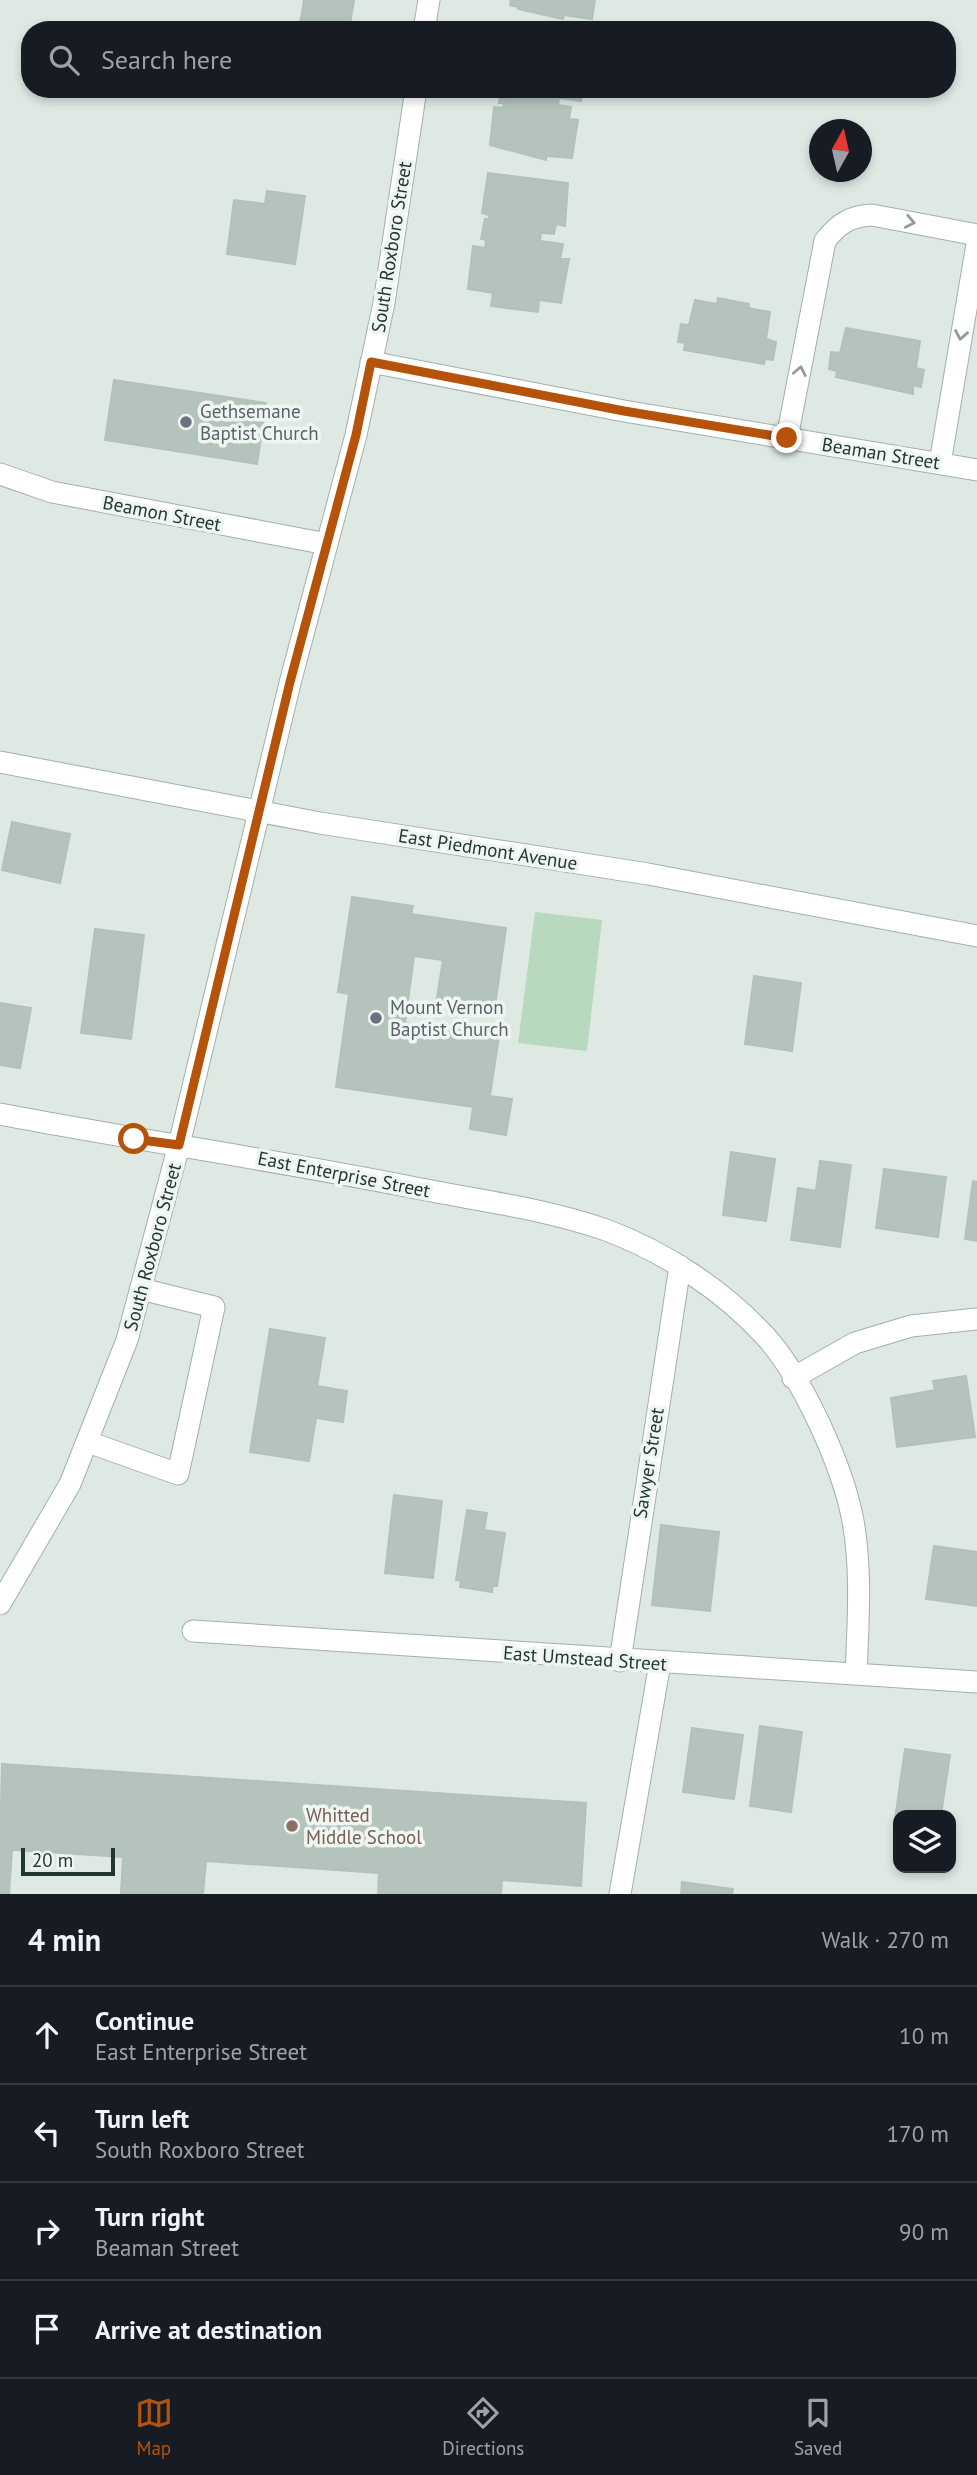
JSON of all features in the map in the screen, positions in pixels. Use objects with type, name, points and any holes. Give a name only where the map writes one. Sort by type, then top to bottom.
[{"type":"street","points":[[426,21],[429,0]]},
{"type":"street","name":"South Roxboro Street","points":[[0,1604],[70,1484],[127,1340],[179,1145],[371,362],[415,98]]},
{"type":"street","points":[[787,438],[825,241],[836,227],[855,216],[872,215],[977,235]]},
{"type":"street","points":[[940,463],[977,244]]},
{"type":"street","name":"Beaman Street","points":[[371,362],[624,411],[977,470]]},
{"type":"street","name":"Beamon Street","points":[[0,474],[52,492],[327,544]]},
{"type":"street","name":"East Piedmont Avenue","points":[[0,762],[320,823],[648,874],[977,936]]},
{"type":"street","name":"East Enterprise Street","points":[[0,1114],[305,1166],[555,1216],[615,1234],[680,1266],[713,1289],[767,1338],[793,1378],[824,1436],[847,1495],[853,1525],[858,1586],[856,1674]]},
{"type":"street","name":"Sawyer Street","points":[[620,1661],[680,1266]]},
{"type":"street","points":[[88,1442],[178,1474],[214,1307],[141,1289]]},
{"type":"street","points":[[793,1378],[855,1343],[911,1326],[977,1319]]},
{"type":"street","name":"East Umstead Street","points":[[192,1631],[620,1661],[977,1682]]},
{"type":"street","points":[[620,1894],[660,1663]]},
{"type":"green space","points":[[535,912],[602,920],[587,1051],[518,1043]]},
{"type":"building","points":[[304,0],[354,0],[350,21],[300,21]]},
{"type":"building","points":[[511,0],[595,0],[592,19],[564,15],[563,19],[518,9],[510,5]]},
{"type":"building","points":[[500,98],[559,98],[558,105],[571,107],[569,119],[578,120],[572,158],[546,156],[546,160],[490,145],[494,107],[503,108],[504,103],[499,103]]},
{"type":"building","points":[[559,98],[581,98],[581,101]]},
{"type":"building","points":[[488,173],[568,183],[565,226],[556,224],[554,234],[541,233],[540,241],[563,244],[560,259],[569,259],[561,303],[539,300],[538,312],[491,306],[493,293],[468,289],[473,246],[485,248],[486,240],[481,239],[485,219],[489,219],[489,215],[482,213]]},
{"type":"building","points":[[267,191],[305,196],[295,264],[227,254],[234,200],[265,204]]},
{"type":"building","points":[[718,298],[749,304],[748,308],[770,312],[766,339],[776,342],[773,360],[765,359],[764,364],[684,350],[685,343],[678,342],[681,324],[689,325],[695,300],[717,304]]},
{"type":"building","points":[[846,328],[920,341],[916,368],[924,370],[921,387],[913,385],[913,394],[836,377],[837,371],[829,369],[831,352],[840,353]]},
{"type":"building","name":"Gethsemane Baptist Church","points":[[114,380],[266,403],[257,464],[105,440]]},
{"type":"building","points":[[12,822],[70,834],[60,883],[2,870]]},
{"type":"building","name":"Mount Vernon Baptist Church","points":[[352,897],[413,906],[411,914],[506,928],[494,1013],[436,1004],[443,960],[414,956],[405,1023],[499,1036],[490,1096],[512,1099],[506,1135],[470,1129],[473,1107],[336,1087],[349,994],[338,992]]},
{"type":"building","points":[[95,929],[144,935],[131,1039],[81,1033]]},
{"type":"building","points":[[754,976],[801,983],[792,1051],[745,1044]]},
{"type":"building","points":[[0,1003],[31,1008],[20,1068],[0,1065]]},
{"type":"building","points":[[731,1152],[775,1159],[766,1221],[723,1215]]},
{"type":"building","points":[[820,1161],[851,1165],[840,1247],[791,1240],[798,1188],[816,1191]]},
{"type":"building","points":[[884,1169],[946,1177],[938,1237],[876,1228]]},
{"type":"building","points":[[973,1181],[977,1182],[977,1241],[965,1239]]},
{"type":"building","points":[[270,1329],[325,1338],[317,1386],[347,1391],[343,1422],[316,1418],[309,1461],[250,1452]]},
{"type":"building","points":[[966,1376],[975,1437],[897,1447],[891,1398],[935,1390],[933,1381]]},
{"type":"building","points":[[394,1495],[442,1501],[433,1578],[385,1573]]},
{"type":"building","points":[[467,1510],[487,1513],[484,1530],[505,1533],[497,1586],[493,1586],[492,1592],[460,1587],[461,1581],[456,1580]]},
{"type":"building","points":[[661,1525],[719,1532],[710,1611],[652,1605]]},
{"type":"building","points":[[934,1546],[977,1552],[977,1606],[926,1599]]},
{"type":"building","points":[[760,1726],[802,1732],[791,1812],[750,1806]]},
{"type":"building","points":[[692,1728],[743,1735],[734,1799],[683,1792]]},
{"type":"building","points":[[905,1749],[950,1755],[942,1810],[896,1810]]},
{"type":"building","name":"Whitted Middle School","points":[[2,1764],[586,1803],[581,1886],[502,1880],[501,1894],[378,1894],[379,1873],[206,1861],[203,1894],[121,1894],[123,1857],[0,1849]]},
{"type":"building","points":[[0,1849],[12,1850],[9,1894],[0,1893]]},
{"type":"building","points":[[682,1882],[733,1889],[732,1894],[681,1894]]},
{"type":"place","name":"Gethsemane Baptist Church","points":[[186,422]]},
{"type":"place","name":"Mount Vernon Baptist Church","points":[[376,1018]]},
{"type":"place","name":"Whitted Middle School","points":[[292,1826]]},
{"type":"route","points":[[134,1139],[179,1145],[290,682],[356,435],[371,362],[624,411],[787,438]]}]
